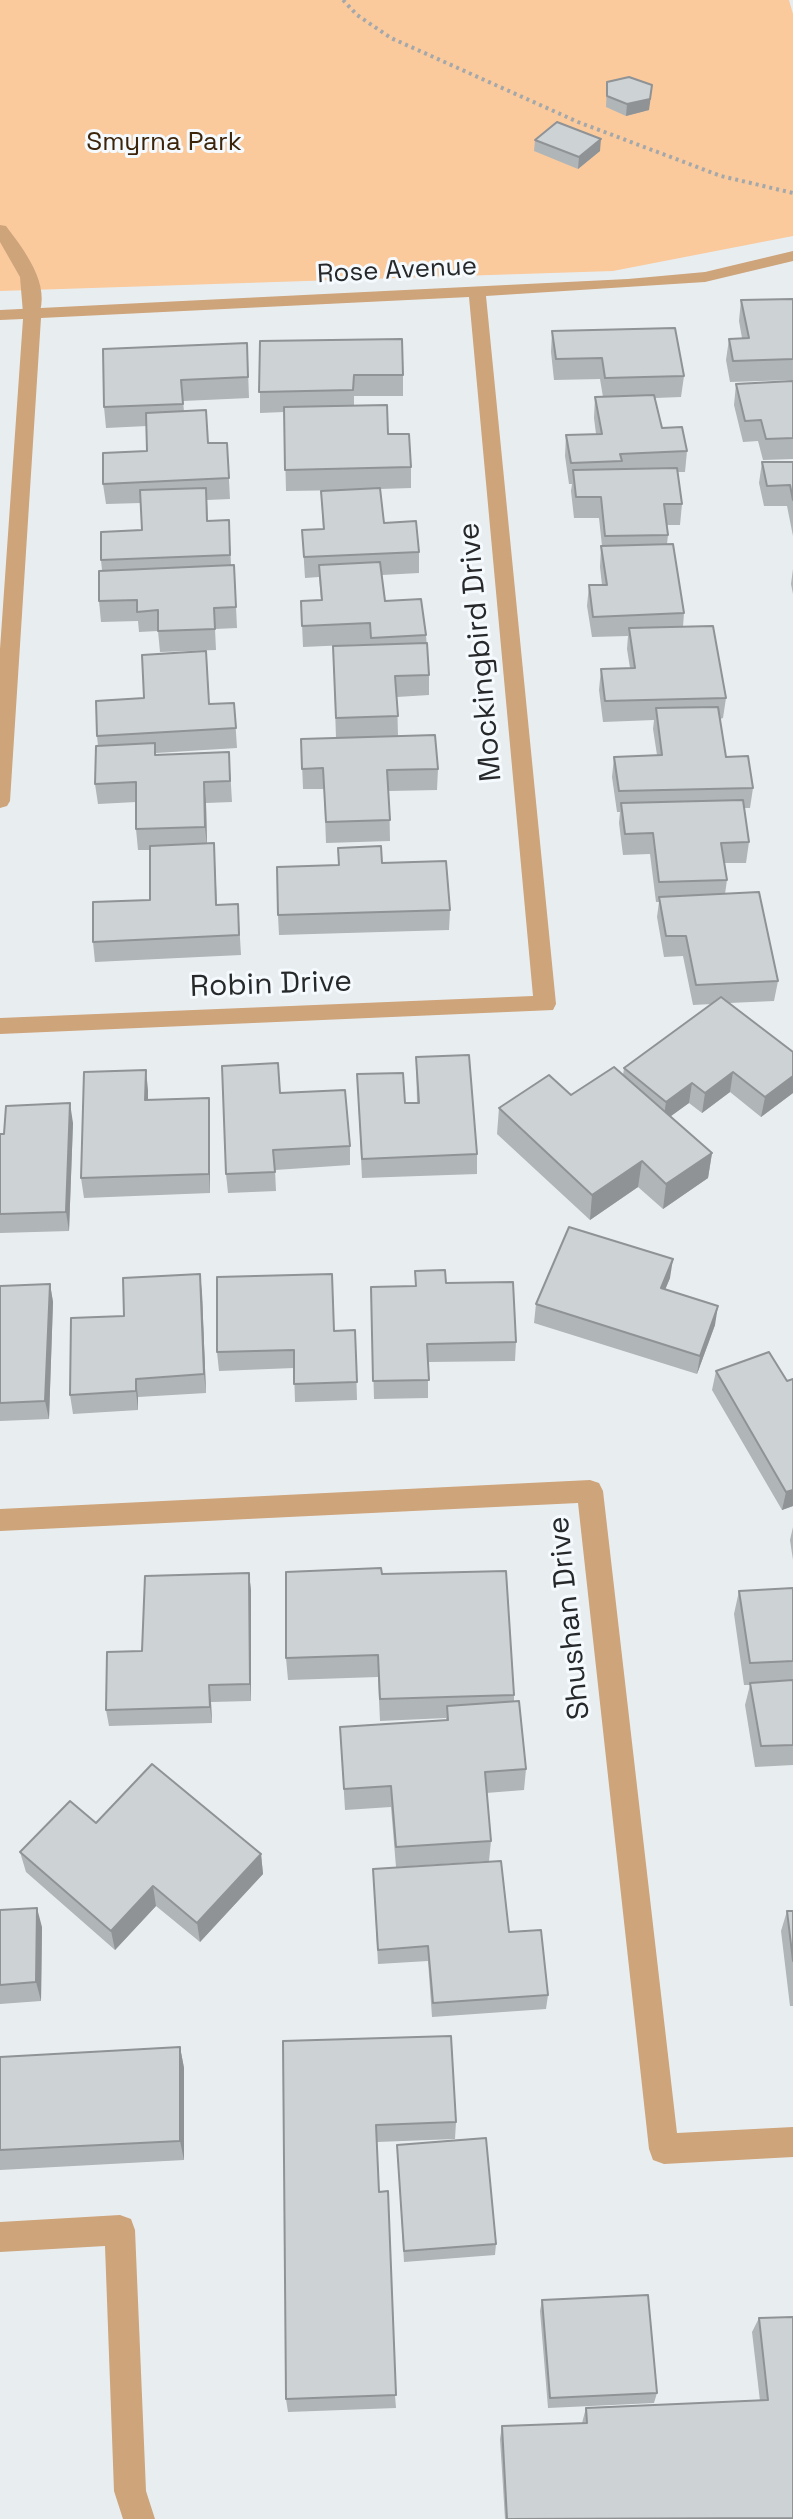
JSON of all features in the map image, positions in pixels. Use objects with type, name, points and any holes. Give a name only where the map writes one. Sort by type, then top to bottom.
[{"type":"street","points":[[0,230],[24,262],[32,281],[0,801]]},
{"type":"street","name":"Rose Avenue","points":[[0,315],[477,294],[705,277],[793,256]]},
{"type":"street","name":"Mockingbird Drive","points":[[477,294],[545,1004]]},
{"type":"street","name":"Robin Drive","points":[[0,1026],[545,1004]]},
{"type":"street","name":"Shushan Drive","points":[[0,1520],[590,1491],[664,2149],[793,2142]]},
{"type":"street","points":[[0,2237],[120,2230],[130,2491],[139,2519]]},
{"type":"path","points":[[343,0],[357,15],[391,38],[578,122],[721,176],[793,193]]},
{"type":"green space","name":"Smyrna Park","points":[[0,0],[789,0],[793,14],[793,236],[613,271],[0,291]]},
{"type":"building","points":[[629,77],[652,85],[650,99],[627,104],[607,96],[607,82]]},
{"type":"building","points":[[557,122],[601,139],[579,157],[535,140]]},
{"type":"building","points":[[793,299],[793,359],[733,361],[729,339],[749,338],[741,300]]},
{"type":"building","points":[[675,328],[684,376],[605,378],[602,358],[556,359],[552,331]]},
{"type":"building","points":[[402,339],[403,375],[354,375],[353,390],[259,392],[260,341]]},
{"type":"building","points":[[247,343],[248,377],[181,380],[183,404],[104,407],[103,349]]},
{"type":"building","points":[[793,381],[793,438],[766,439],[761,420],[745,421],[736,384]]},
{"type":"building","points":[[654,395],[662,428],[682,427],[687,451],[620,454],[622,461],[571,463],[566,435],[602,434],[595,397]]},
{"type":"building","points":[[387,405],[388,434],[409,434],[411,467],[285,470],[284,407]]},
{"type":"building","points":[[206,410],[208,443],[227,443],[229,478],[103,484],[103,453],[147,451],[146,413]]},
{"type":"building","points":[[762,462],[793,462],[793,500],[790,485],[767,486]]},
{"type":"building","points":[[677,468],[682,504],[664,504],[668,535],[605,536],[601,497],[576,497],[573,470]]},
{"type":"building","points":[[206,488],[207,521],[229,520],[230,555],[101,560],[101,532],[142,530],[140,490]]},
{"type":"building","points":[[380,488],[384,523],[416,521],[419,552],[304,557],[302,530],[324,529],[321,491]]},
{"type":"building","points":[[673,544],[684,613],[593,617],[589,585],[607,585],[601,546]]},
{"type":"building","points":[[380,562],[385,601],[421,599],[426,635],[371,638],[370,623],[302,626],[301,601],[322,600],[319,565]]},
{"type":"building","points":[[234,565],[236,607],[214,608],[215,629],[158,631],[158,610],[137,612],[137,600],[99,601],[99,571]]},
{"type":"building","points":[[713,626],[726,698],[605,701],[601,669],[635,668],[629,628]]},
{"type":"building","points":[[427,643],[429,675],[395,676],[398,716],[336,718],[333,646]]},
{"type":"building","points":[[206,651],[209,704],[234,703],[236,728],[97,736],[96,701],[144,698],[142,655]]},
{"type":"building","points":[[718,707],[726,757],[748,756],[753,788],[619,791],[614,757],[662,755],[656,708]]},
{"type":"building","points":[[435,735],[438,769],[387,770],[390,820],[326,822],[323,768],[302,769],[301,739]]},
{"type":"building","points":[[155,743],[155,755],[229,752],[230,781],[204,782],[205,827],[136,829],[136,782],[95,784],[96,746]]},
{"type":"building","points":[[743,800],[749,842],[721,843],[727,880],[659,882],[653,833],[625,834],[621,803]]},
{"type":"building","points":[[214,843],[216,905],[238,904],[239,935],[93,942],[93,902],[150,900],[150,846]]},
{"type":"building","points":[[381,846],[382,863],[446,861],[450,910],[278,915],[277,867],[339,865],[338,848]]},
{"type":"building","points":[[759,892],[778,981],[696,985],[686,936],[666,936],[659,897]]},
{"type":"building","points":[[721,997],[793,1052],[793,1076],[765,1097],[733,1072],[705,1093],[692,1083],[666,1102],[624,1068]]},
{"type":"building","points":[[469,1055],[477,1154],[362,1159],[357,1074],[403,1073],[405,1103],[419,1103],[416,1057]]},
{"type":"building","points":[[278,1063],[280,1093],[345,1090],[350,1146],[273,1150],[275,1172],[226,1174],[222,1066]]},
{"type":"building","points":[[614,1067],[712,1153],[666,1184],[642,1161],[592,1195],[499,1108],[549,1075],[571,1095]]},
{"type":"building","points":[[146,1070],[145,1100],[209,1098],[209,1174],[81,1178],[84,1072]]},
{"type":"building","points":[[70,1103],[66,1212],[0,1214],[0,1134],[4,1134],[6,1106]]},
{"type":"building","points":[[569,1227],[673,1259],[661,1288],[718,1306],[700,1356],[536,1304]]},
{"type":"building","points":[[445,1270],[446,1283],[513,1282],[516,1342],[427,1344],[429,1380],[373,1381],[371,1287],[416,1286],[415,1271]]},
{"type":"building","points":[[200,1274],[204,1374],[136,1379],[136,1391],[70,1395],[71,1318],[124,1316],[123,1278]]},
{"type":"building","points":[[332,1274],[334,1331],[355,1330],[357,1382],[294,1384],[294,1350],[217,1352],[217,1277]]},
{"type":"building","points":[[50,1284],[45,1401],[0,1403],[0,1286]]},
{"type":"building","points":[[769,1352],[787,1381],[793,1379],[793,1490],[786,1492],[716,1371]]},
{"type":"building","points":[[381,1568],[382,1574],[506,1571],[514,1695],[380,1699],[378,1655],[286,1658],[286,1572]]},
{"type":"building","points":[[249,1573],[250,1684],[209,1685],[210,1707],[106,1710],[107,1652],[142,1651],[145,1576]]},
{"type":"building","points":[[793,1588],[793,1661],[750,1663],[739,1591]]},
{"type":"building","points":[[793,1680],[793,1745],[761,1746],[750,1683]]},
{"type":"building","points":[[519,1701],[526,1769],[485,1772],[491,1841],[396,1847],[391,1786],[344,1789],[340,1727],[448,1720],[447,1706]]},
{"type":"building","points":[[152,1764],[261,1854],[197,1923],[153,1886],[111,1931],[20,1852],[70,1801],[96,1823]]},
{"type":"building","points":[[501,1861],[509,1932],[541,1930],[548,1995],[433,2003],[428,1946],[378,1950],[373,1869]]},
{"type":"building","points":[[37,1908],[36,1982],[0,1985],[0,1910]]},
{"type":"building","points":[[787,1911],[793,1911],[793,1961]]},
{"type":"building","points":[[451,2036],[456,2122],[376,2125],[379,2192],[388,2191],[396,2395],[286,2399],[283,2041]]},
{"type":"building","points":[[180,2047],[180,2141],[0,2150],[0,2057]]},
{"type":"building","points":[[486,2138],[496,2244],[404,2251],[397,2145]]},
{"type":"building","points":[[648,2295],[657,2393],[550,2398],[542,2300]]},
{"type":"building","points":[[793,2317],[793,2518],[507,2519],[502,2426],[587,2423],[586,2408],[768,2400],[759,2318]]}]
